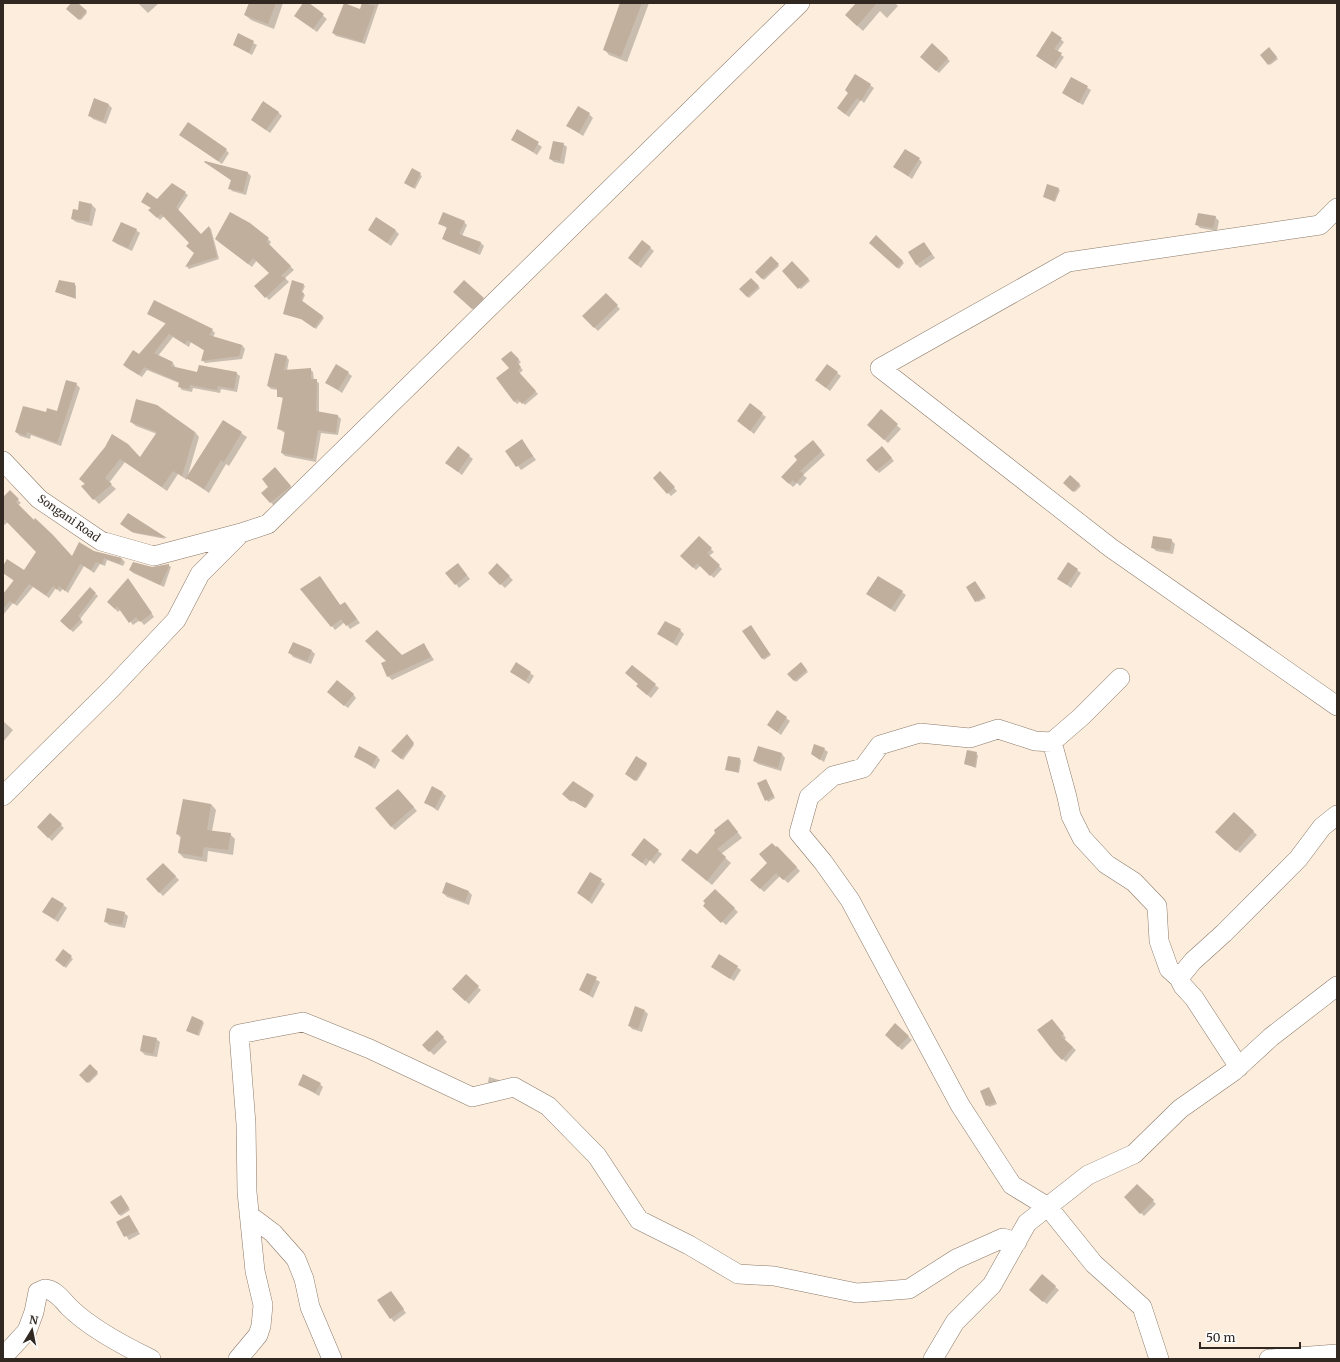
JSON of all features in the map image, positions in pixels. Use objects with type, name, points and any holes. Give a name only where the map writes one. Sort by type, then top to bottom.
[{"type":"street","name":"Songani Road","points":[[3,461],[39,499],[101,541],[154,556],[241,533],[268,524],[800,3]]},
{"type":"street","points":[[1337,208],[1320,225],[1068,262],[880,368],[1111,548],[1337,706]]},
{"type":"street","points":[[3,796],[112,688],[176,620],[200,574],[241,533]]},
{"type":"street","points":[[1120,678],[1081,717],[1052,742],[1035,741],[998,729],[970,738],[920,733],[880,745],[863,768],[833,776],[809,797],[799,833],[850,900],[960,1105],[1012,1185],[1048,1207],[1094,1264],[1142,1307],[1159,1359]]},
{"type":"street","points":[[1052,742],[1071,816],[1082,838],[1106,864],[1134,882],[1157,906],[1158,941],[1169,969],[1179,978],[1239,1067]]},
{"type":"street","points":[[1179,978],[1193,961],[1224,934],[1298,859],[1322,828],[1337,815]]},
{"type":"street","points":[[933,1359],[955,1322],[992,1285],[1027,1223],[1088,1175],[1134,1154],[1180,1109],[1239,1067],[1271,1037],[1337,986]]},
{"type":"street","points":[[238,1359],[258,1335],[263,1305],[255,1271],[249,1215],[246,1173],[246,1116],[239,1034],[303,1022],[370,1049],[472,1097],[514,1087],[548,1106],[597,1156],[639,1220],[689,1245],[738,1274],[774,1276],[857,1293],[909,1289],[956,1259],[1003,1238],[1017,1242]]},
{"type":"street","points":[[249,1215],[273,1233],[296,1259],[304,1279],[310,1307],[332,1359]]},
{"type":"street","points":[[3,1357],[27,1331],[34,1312],[38,1292],[45,1289],[57,1294],[74,1312],[95,1327],[151,1359]]},
{"type":"street","points":[[1269,1359],[1337,1354]]},
{"type":"building","points":[[71,3],[78,3],[87,11],[79,20],[66,9]]},
{"type":"building","points":[[249,3],[276,3],[268,24],[244,15]]},
{"type":"building","points":[[303,3],[309,3],[324,14],[313,29],[294,16]]},
{"type":"building","points":[[344,3],[360,9],[362,3],[375,6],[362,42],[332,33]]},
{"type":"building","points":[[620,3],[642,3],[621,57],[603,50]]},
{"type":"building","points":[[856,3],[877,3],[857,26],[845,15]]},
{"type":"building","points":[[1052,31],[1062,38],[1054,49],[1062,53],[1053,67],[1036,56]]},
{"type":"building","points":[[238,33],[254,41],[249,53],[233,45]]},
{"type":"building","points":[[932,43],[948,58],[936,71],[920,57]]},
{"type":"building","points":[[1269,47],[1277,57],[1268,65],[1260,55]]},
{"type":"building","points":[[855,74],[871,84],[861,101],[857,98],[845,114],[837,108],[848,93],[845,90]]},
{"type":"building","points":[[1071,77],[1088,86],[1079,103],[1062,93]]},
{"type":"building","points":[[94,98],[109,104],[103,121],[88,116]]},
{"type":"building","points":[[263,101],[279,112],[266,130],[251,120]]},
{"type":"building","points":[[578,106],[590,113],[579,133],[566,126]]},
{"type":"building","points":[[188,122],[227,149],[218,161],[179,135]]},
{"type":"building","points":[[517,129],[539,142],[533,152],[511,140]]},
{"type":"building","points":[[553,141],[564,143],[560,161],[549,159]]},
{"type":"building","points":[[905,149],[920,158],[908,176],[893,167]]},
{"type":"building","points":[[204,162],[248,172],[243,192],[228,189],[231,180]]},
{"type":"building","points":[[412,168],[421,173],[413,188],[404,183]]},
{"type":"building","points":[[172,183],[186,192],[176,207],[201,234],[209,226],[217,257],[185,267],[194,253],[186,246],[189,243],[161,214],[157,218],[148,210],[151,208],[141,202],[147,192],[157,199]]},
{"type":"building","points":[[1047,184],[1059,188],[1054,201],[1043,197]]},
{"type":"building","points":[[79,201],[92,204],[89,222],[71,219],[73,209],[78,210]]},
{"type":"building","points":[[230,212],[250,223],[269,238],[266,241],[291,266],[281,276],[286,278],[265,298],[254,286],[269,273],[253,258],[248,264],[215,239]]},
{"type":"building","points":[[443,212],[465,221],[459,234],[481,242],[477,253],[442,239],[447,227],[438,224]]},
{"type":"building","points":[[1198,213],[1216,216],[1213,228],[1195,225]]},
{"type":"building","points":[[376,217],[396,230],[387,243],[368,230]]},
{"type":"building","points":[[121,222],[137,229],[128,248],[112,241]]},
{"type":"building","points":[[876,235],[903,261],[897,268],[869,243]]},
{"type":"building","points":[[642,240],[651,247],[637,265],[628,258]]},
{"type":"building","points":[[924,242],[932,254],[916,265],[908,252]]},
{"type":"building","points":[[771,256],[779,264],[762,279],[755,272]]},
{"type":"building","points":[[792,261],[809,279],[798,289],[782,271]]},
{"type":"building","points":[[751,278],[759,286],[747,297],[739,289]]},
{"type":"building","points":[[59,280],[75,283],[75,298],[55,292]]},
{"type":"building","points":[[292,280],[304,284],[301,292],[304,293],[301,300],[323,316],[314,328],[301,319],[283,314]]},
{"type":"building","points":[[464,280],[484,298],[472,309],[453,292]]},
{"type":"building","points":[[606,293],[618,305],[594,328],[582,316]]},
{"type":"building","points":[[154,300],[213,329],[209,335],[242,345],[239,356],[201,361],[204,350],[187,340],[185,344],[169,334],[154,353],[173,362],[171,366],[197,372],[199,365],[237,372],[234,389],[218,386],[217,390],[190,385],[189,389],[178,387],[179,382],[144,367],[139,375],[123,365],[133,350],[139,354],[166,323],[147,314]]},
{"type":"building","points":[[511,351],[519,359],[517,362],[521,367],[518,371],[536,391],[522,404],[518,399],[514,402],[496,378],[509,368],[501,359]]},
{"type":"building","points":[[275,353],[287,356],[284,370],[311,368],[311,379],[317,379],[316,411],[338,415],[336,433],[318,430],[313,459],[281,453],[285,431],[277,429],[283,397],[277,397],[277,388],[267,386]]},
{"type":"building","points":[[336,364],[349,372],[338,390],[325,383]]},
{"type":"building","points":[[827,364],[838,372],[826,388],[815,380]]},
{"type":"building","points":[[66,380],[77,383],[57,443],[27,432],[26,436],[15,432],[23,406],[46,412],[47,408],[57,411]]},
{"type":"building","points":[[136,399],[157,405],[195,432],[182,476],[173,471],[162,487],[120,459],[105,478],[112,484],[93,500],[81,486],[85,484],[79,479],[105,447],[112,434],[128,444],[140,457],[157,432],[130,422]]},
{"type":"building","points":[[750,403],[763,413],[750,431],[737,421]]},
{"type":"building","points":[[881,409],[898,424],[884,440],[867,425]]},
{"type":"building","points":[[223,420],[242,432],[224,462],[221,460],[204,489],[186,478]]},
{"type":"building","points":[[522,439],[533,456],[516,467],[505,451]]},
{"type":"building","points":[[813,440],[822,451],[800,471],[804,474],[796,483],[793,480],[789,484],[781,477],[797,460],[794,456]]},
{"type":"building","points":[[458,446],[470,455],[458,472],[445,463]]},
{"type":"building","points":[[882,446],[892,458],[876,471],[866,460]]},
{"type":"building","points":[[275,467],[291,486],[270,503],[261,493],[268,487],[262,479]]},
{"type":"building","points":[[660,471],[675,487],[667,494],[653,478]]},
{"type":"building","points":[[1070,475],[1080,484],[1073,492],[1063,483]]},
{"type":"building","points":[[10,490],[19,499],[16,502],[34,520],[35,518],[53,535],[72,556],[79,542],[94,551],[122,558],[120,564],[104,558],[102,564],[96,562],[91,570],[80,564],[65,591],[59,586],[57,590],[53,586],[46,595],[29,584],[14,604],[10,601],[3,609],[3,594],[14,580],[3,573],[3,566],[7,559],[24,570],[36,552],[3,518],[3,497]]},
{"type":"building","points":[[128,513],[167,538],[132,532],[120,524]]},
{"type":"building","points":[[699,536],[712,548],[707,553],[720,565],[710,576],[697,563],[693,568],[680,556]]},
{"type":"building","points":[[1153,536],[1172,539],[1170,551],[1151,548]]},
{"type":"building","points":[[133,562],[152,567],[169,564],[169,567],[160,585],[129,570]]},
{"type":"building","points":[[1068,562],[1078,569],[1067,585],[1057,579]]},
{"type":"building","points":[[458,563],[467,575],[455,585],[445,573]]},
{"type":"building","points":[[497,563],[510,576],[500,585],[488,573]]},
{"type":"building","points":[[320,576],[340,605],[345,602],[357,619],[346,626],[341,619],[331,627],[300,589]]},
{"type":"building","points":[[878,576],[903,591],[891,609],[866,594]]},
{"type":"building","points":[[128,578],[152,613],[140,622],[136,617],[129,623],[117,606],[115,609],[107,602]]},
{"type":"building","points":[[975,581],[985,596],[975,602],[966,587]]},
{"type":"building","points":[[90,587],[96,593],[78,616],[81,619],[70,630],[60,621]]},
{"type":"building","points":[[665,621],[681,629],[673,643],[657,634]]},
{"type":"building","points":[[751,625],[770,654],[762,659],[742,631]]},
{"type":"building","points":[[377,630],[402,655],[424,643],[431,657],[387,677],[381,663],[386,661],[365,641]]},
{"type":"building","points":[[293,642],[312,650],[307,661],[288,653]]},
{"type":"building","points":[[516,662],[531,672],[525,681],[510,672]]},
{"type":"building","points":[[801,662],[807,670],[794,681],[787,674]]},
{"type":"building","points":[[632,665],[656,684],[647,695],[636,686],[638,684],[625,673]]},
{"type":"building","points":[[337,680],[354,694],[344,706],[327,692]]},
{"type":"building","points":[[777,710],[787,717],[777,732],[767,725]]},
{"type":"building","points":[[407,734],[414,743],[401,759],[391,751]]},
{"type":"building","points":[[814,744],[825,748],[820,760],[811,754]]},
{"type":"building","points":[[359,746],[377,756],[372,766],[354,757]]},
{"type":"building","points":[[758,746],[782,753],[778,768],[753,761]]},
{"type":"building","points":[[967,750],[977,752],[975,767],[964,764]]},
{"type":"building","points":[[636,756],[647,763],[635,781],[625,774]]},
{"type":"building","points":[[728,756],[740,758],[738,772],[725,770]]},
{"type":"building","points":[[766,779],[774,796],[765,801],[757,783]]},
{"type":"building","points":[[573,781],[593,794],[585,808],[572,800],[570,801],[562,794]]},
{"type":"building","points":[[432,786],[443,792],[435,808],[424,803]]},
{"type":"building","points":[[398,789],[414,807],[391,827],[375,808]]},
{"type":"building","points":[[183,799],[211,804],[207,830],[231,833],[228,850],[204,847],[202,857],[178,853],[181,835],[176,834]]},
{"type":"building","points":[[1234,812],[1254,831],[1236,851],[1215,832]]},
{"type":"building","points":[[50,813],[62,824],[48,838],[37,827]]},
{"type":"building","points":[[728,819],[738,832],[717,849],[726,857],[707,881],[681,860],[690,849],[697,854],[715,833],[714,830]]},
{"type":"building","points":[[644,838],[659,850],[650,861],[646,858],[642,863],[631,855]]},
{"type":"building","points":[[772,843],[776,847],[777,846],[797,867],[783,880],[776,873],[760,889],[750,880],[767,863],[759,854]]},
{"type":"building","points":[[163,863],[176,876],[159,893],[146,879]]},
{"type":"building","points":[[590,872],[602,879],[589,901],[577,893]]},
{"type":"building","points":[[446,882],[469,891],[465,902],[442,893]]},
{"type":"building","points":[[715,889],[735,908],[721,923],[703,906],[705,903],[703,901]]},
{"type":"building","points":[[52,897],[64,904],[54,919],[42,912]]},
{"type":"building","points":[[107,908],[125,912],[122,925],[104,922]]},
{"type":"building","points":[[63,949],[72,956],[64,967],[55,960]]},
{"type":"building","points":[[719,954],[738,966],[730,979],[711,967]]},
{"type":"building","points":[[587,973],[597,977],[589,995],[579,990]]},
{"type":"building","points":[[466,974],[479,986],[465,1001],[452,989]]},
{"type":"building","points":[[635,1006],[645,1010],[638,1029],[628,1026]]},
{"type":"building","points":[[192,1016],[203,1021],[197,1035],[186,1031]]},
{"type":"building","points":[[1052,1019],[1064,1034],[1061,1036],[1073,1047],[1062,1060],[1037,1030]]},
{"type":"building","points":[[895,1023],[909,1036],[898,1047],[885,1035]]},
{"type":"building","points":[[437,1030],[444,1037],[429,1052],[422,1045]]},
{"type":"building","points":[[143,1035],[157,1038],[153,1054],[140,1051]]},
{"type":"building","points":[[90,1064],[98,1072],[87,1083],[79,1075]]},
{"type":"building","points":[[303,1074],[321,1083],[315,1093],[298,1085]]},
{"type":"building","points":[[989,1087],[996,1102],[986,1106],[980,1091]]},
{"type":"building","points":[[1137,1184],[1154,1200],[1140,1214],[1124,1197]]},
{"type":"building","points":[[121,1195],[129,1208],[119,1215],[110,1202]]},
{"type":"building","points":[[129,1215],[138,1231],[124,1237],[116,1222]]},
{"type":"building","points":[[1042,1274],[1056,1286],[1043,1302],[1029,1290]]},
{"type":"building","points":[[391,1291],[404,1309],[390,1319],[377,1300]]}]
